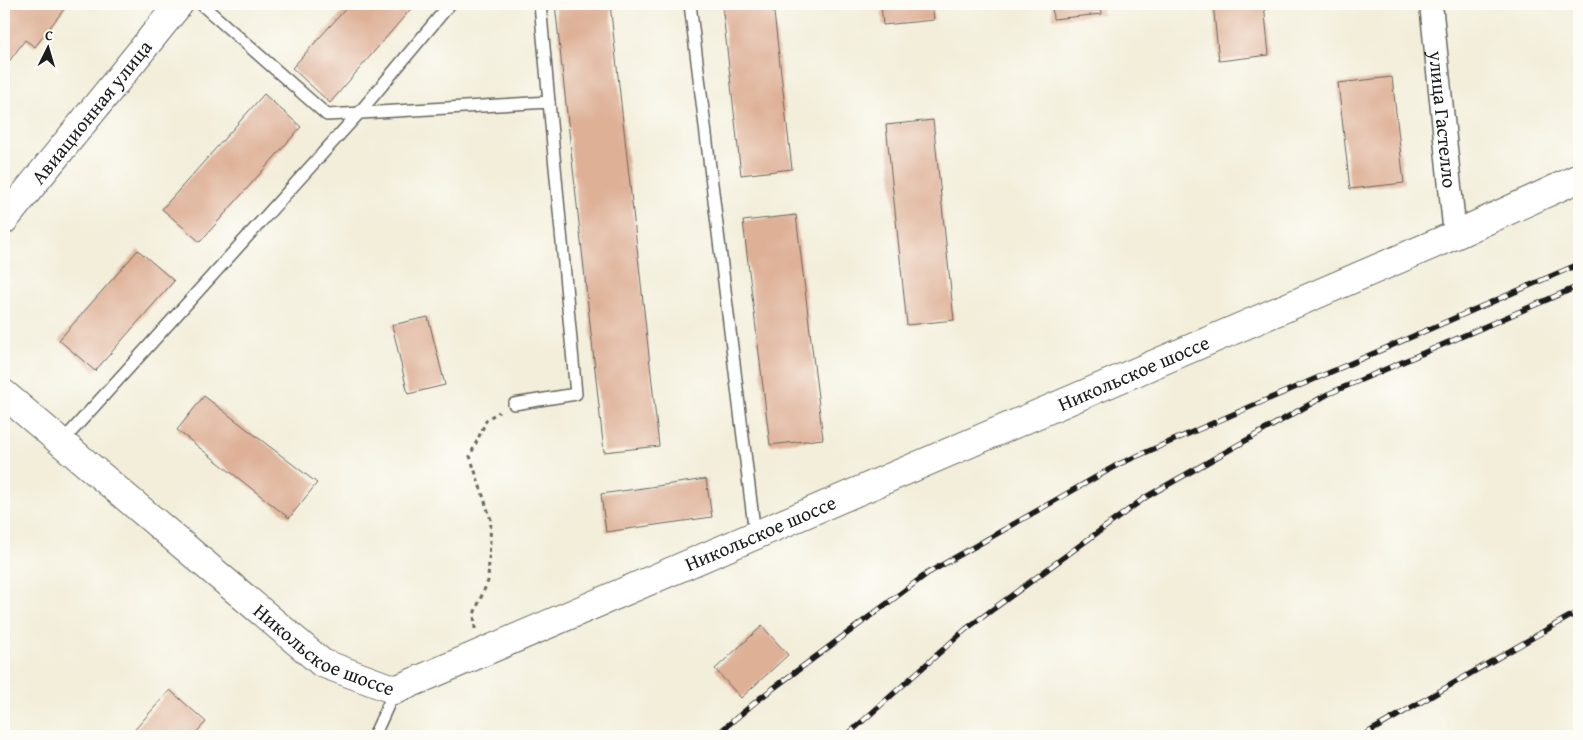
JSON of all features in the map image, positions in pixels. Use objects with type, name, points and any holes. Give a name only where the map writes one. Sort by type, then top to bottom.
[{"type":"street","name":"Авиационная улица","points":[[4,220],[179,4]]},
{"type":"street","name":"улица Гастелло","points":[[1430,4],[1455,235]]},
{"type":"street","name":"Никольское шоссе","points":[[4,394],[322,663],[395,690],[1455,235],[1579,178]]},
{"type":"lane","points":[[201,4],[327,114],[549,102]]},
{"type":"lane","points":[[61,442],[359,113],[450,4]]},
{"type":"lane","points":[[514,404],[576,394],[540,4]]},
{"type":"lane","points":[[690,4],[755,535]]},
{"type":"lane","points":[[374,736],[395,690]]},
{"type":"path","points":[[476,655],[474,614],[488,581],[490,520],[470,456],[486,419],[514,404]]},
{"type":"building","points":[[4,4],[68,4],[35,47],[25,40],[4,68]]},
{"type":"building","points":[[350,4],[415,4],[330,103],[292,68]]},
{"type":"building","points":[[555,4],[610,4],[659,446],[604,452]]},
{"type":"building","points":[[722,4],[773,4],[792,169],[741,175]]},
{"type":"building","points":[[881,4],[932,4],[934,20],[883,25]]},
{"type":"building","points":[[1052,4],[1101,4],[1102,14],[1053,19]]},
{"type":"building","points":[[1213,4],[1264,4],[1269,55],[1219,61]]},
{"type":"building","points":[[1392,77],[1404,183],[1350,189],[1338,83]]},
{"type":"building","points":[[264,94],[301,127],[200,242],[162,209]]},
{"type":"building","points":[[933,120],[954,320],[907,325],[886,125]]},
{"type":"building","points":[[796,215],[823,439],[770,445],[743,221]]},
{"type":"building","points":[[138,250],[174,281],[95,371],[59,340]]},
{"type":"building","points":[[428,317],[445,385],[408,394],[392,325]]},
{"type":"building","points":[[204,396],[317,483],[289,518],[177,430]]},
{"type":"building","points":[[706,479],[712,517],[606,532],[601,494]]},
{"type":"building","points":[[762,626],[788,655],[741,698],[715,669]]},
{"type":"building","points":[[170,690],[206,722],[193,736],[129,736]]},
{"type":"railway","points":[[715,736],[759,699],[928,573],[1119,464],[1579,264]]},
{"type":"railway","points":[[846,736],[966,629],[1146,497],[1328,394],[1579,286]]},
{"type":"railway","points":[[1362,736],[1579,611]]}]
